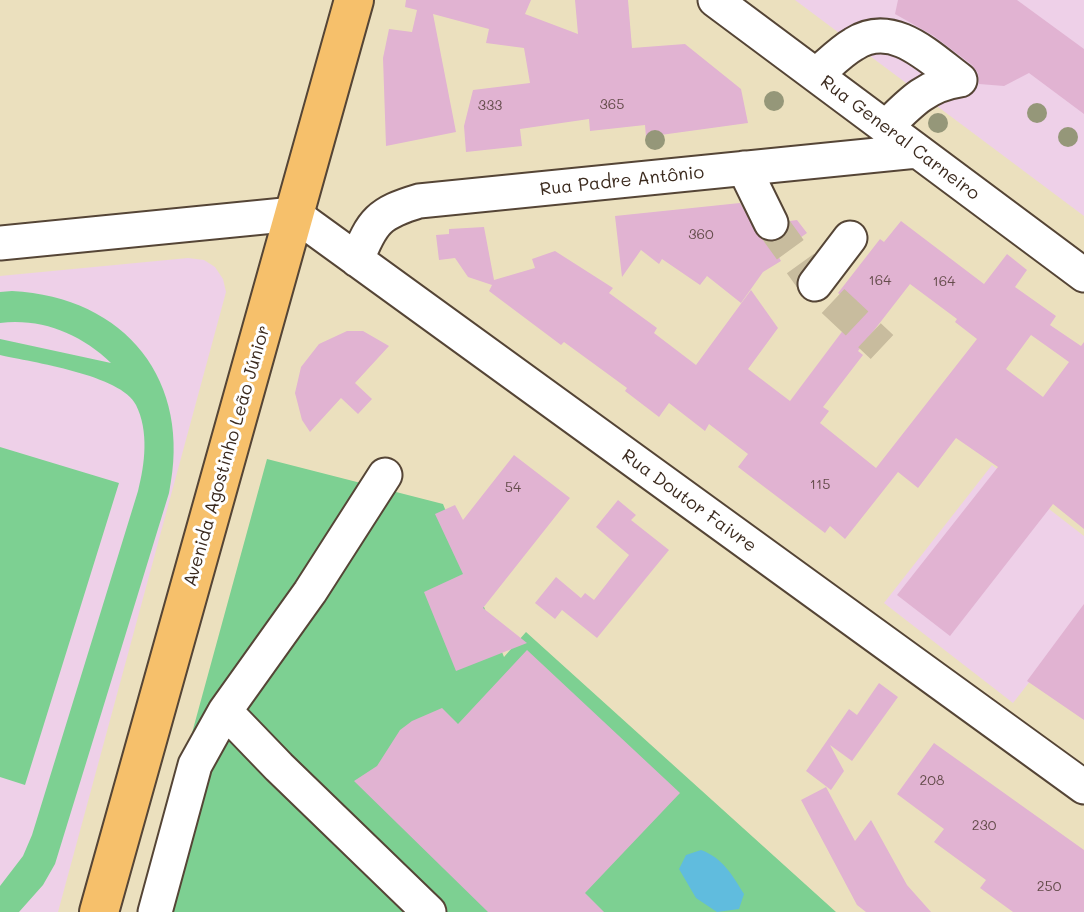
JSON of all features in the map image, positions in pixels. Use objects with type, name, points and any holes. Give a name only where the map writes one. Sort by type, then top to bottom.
[{"type":"main road","name":"Avenida Agostinho Leão Júnior","points":[[99,912],[354,0]]},
{"type":"street","name":"Rua General Carneiro","points":[[715,0],[1084,275]]},
{"type":"street","points":[[816,75],[855,42],[882,34],[907,41],[960,80],[940,83],[920,93],[886,127]]},
{"type":"street","name":"Rua Padre Antônio","points":[[357,260],[374,221],[392,209],[419,201],[917,151]]},
{"type":"street","points":[[744,168],[771,223]]},
{"type":"street","points":[[0,243],[294,214]]},
{"type":"street","name":"Rua Doutor Faivre","points":[[294,214],[1084,788]]},
{"type":"street","points":[[815,284],[850,238]]},
{"type":"street","points":[[156,912],[195,765],[225,710],[310,592],[385,475]]},
{"type":"street","points":[[225,710],[279,767],[429,912]]},
{"type":"shaded area","points":[[795,0],[1084,0],[1084,216],[961,124]]},
{"type":"shaded area","points":[[188,258],[204,260],[215,267],[223,279],[226,292],[58,912],[0,912],[0,276]]},
{"type":"shaded area","points":[[992,465],[1084,536],[1084,612],[1013,703],[884,603]]},
{"type":"green space","points":[[12,291],[52,297],[88,309],[118,328],[142,352],[160,381],[171,415],[174,452],[169,493],[55,864],[43,885],[19,912],[0,912],[0,886],[23,856],[32,835],[138,491],[144,448],[140,415],[127,395],[113,386],[74,371],[0,355],[0,339],[111,363],[87,344],[60,330],[31,323],[0,323],[0,292]]},
{"type":"green space","points":[[0,447],[119,483],[25,785],[0,777]]},
{"type":"green space","points":[[267,459],[443,504],[504,657],[526,632],[836,912],[143,912]]},
{"type":"water","points":[[701,850],[721,862],[735,880],[744,894],[739,909],[717,912],[696,898],[679,869],[686,855]]},
{"type":"building","points":[[406,0],[531,0],[525,14],[578,34],[575,0],[628,0],[632,48],[685,44],[741,89],[748,123],[646,137],[645,125],[590,131],[589,119],[520,129],[522,146],[466,152],[464,126],[473,90],[530,83],[524,48],[486,43],[489,29],[433,14],[456,132],[386,146],[383,58],[389,29],[412,32],[417,10],[405,7]]},
{"type":"building","points":[[898,0],[1017,0],[1084,49],[1084,114],[1029,73],[1004,86],[979,84],[978,73],[972,65],[934,36],[895,14]]},
{"type":"building","points":[[740,203],[761,239],[770,242],[780,240],[787,233],[790,221],[797,220],[807,233],[777,254],[781,261],[763,272],[741,303],[707,276],[700,285],[662,259],[659,264],[641,250],[622,277],[615,216]]},
{"type":"building","points":[[901,221],[984,284],[1007,254],[1027,270],[1015,287],[1056,316],[1050,325],[1081,346],[1084,342],[1084,529],[1053,504],[950,636],[897,595],[998,467],[956,438],[918,488],[898,472],[845,539],[830,526],[825,533],[738,467],[748,454],[709,424],[705,431],[669,403],[659,417],[625,391],[627,388],[564,342],[561,345],[489,291],[492,285],[468,277],[455,258],[439,260],[436,235],[449,234],[449,229],[484,227],[494,280],[535,268],[532,259],[555,251],[613,288],[609,293],[657,328],[654,333],[696,365],[751,290],[778,328],[748,369],[790,401],[859,309],[838,293],[880,239],[884,242]],"holes":[[[910,284],[957,319],[955,322],[977,339],[876,468],[820,423],[829,411],[823,407],[863,355],[858,351]],[[1031,335],[1069,362],[1043,397],[1006,369]]]},
{"type":"building","points":[[347,331],[363,331],[389,346],[355,383],[372,399],[358,414],[341,398],[310,432],[302,420],[295,393],[301,367],[319,344]]},
{"type":"building","points":[[514,455],[570,498],[483,608],[527,643],[456,671],[424,592],[463,574],[435,514],[455,505],[463,520]]},
{"type":"building","points":[[618,500],[636,515],[631,520],[669,550],[597,638],[562,610],[555,619],[535,603],[556,577],[581,598],[585,593],[594,600],[629,555],[596,527]]},
{"type":"building","points":[[1084,604],[1084,720],[1027,681]]},
{"type":"building","points":[[527,650],[680,793],[585,893],[604,912],[488,912],[354,781],[377,766],[400,730],[412,721],[442,708],[458,724]]},
{"type":"building","points":[[879,683],[898,697],[852,761],[830,745],[844,771],[831,790],[806,771],[849,709],[857,715]]},
{"type":"building","points":[[934,743],[1084,850],[1084,912],[1013,912],[980,888],[986,880],[934,842],[944,829],[897,794]]},
{"type":"building","points":[[826,787],[855,841],[871,820],[907,885],[931,912],[866,912],[857,905],[801,800]]},
{"type":"tunnel","points":[[771,223],[815,284],[882,347]]}]
